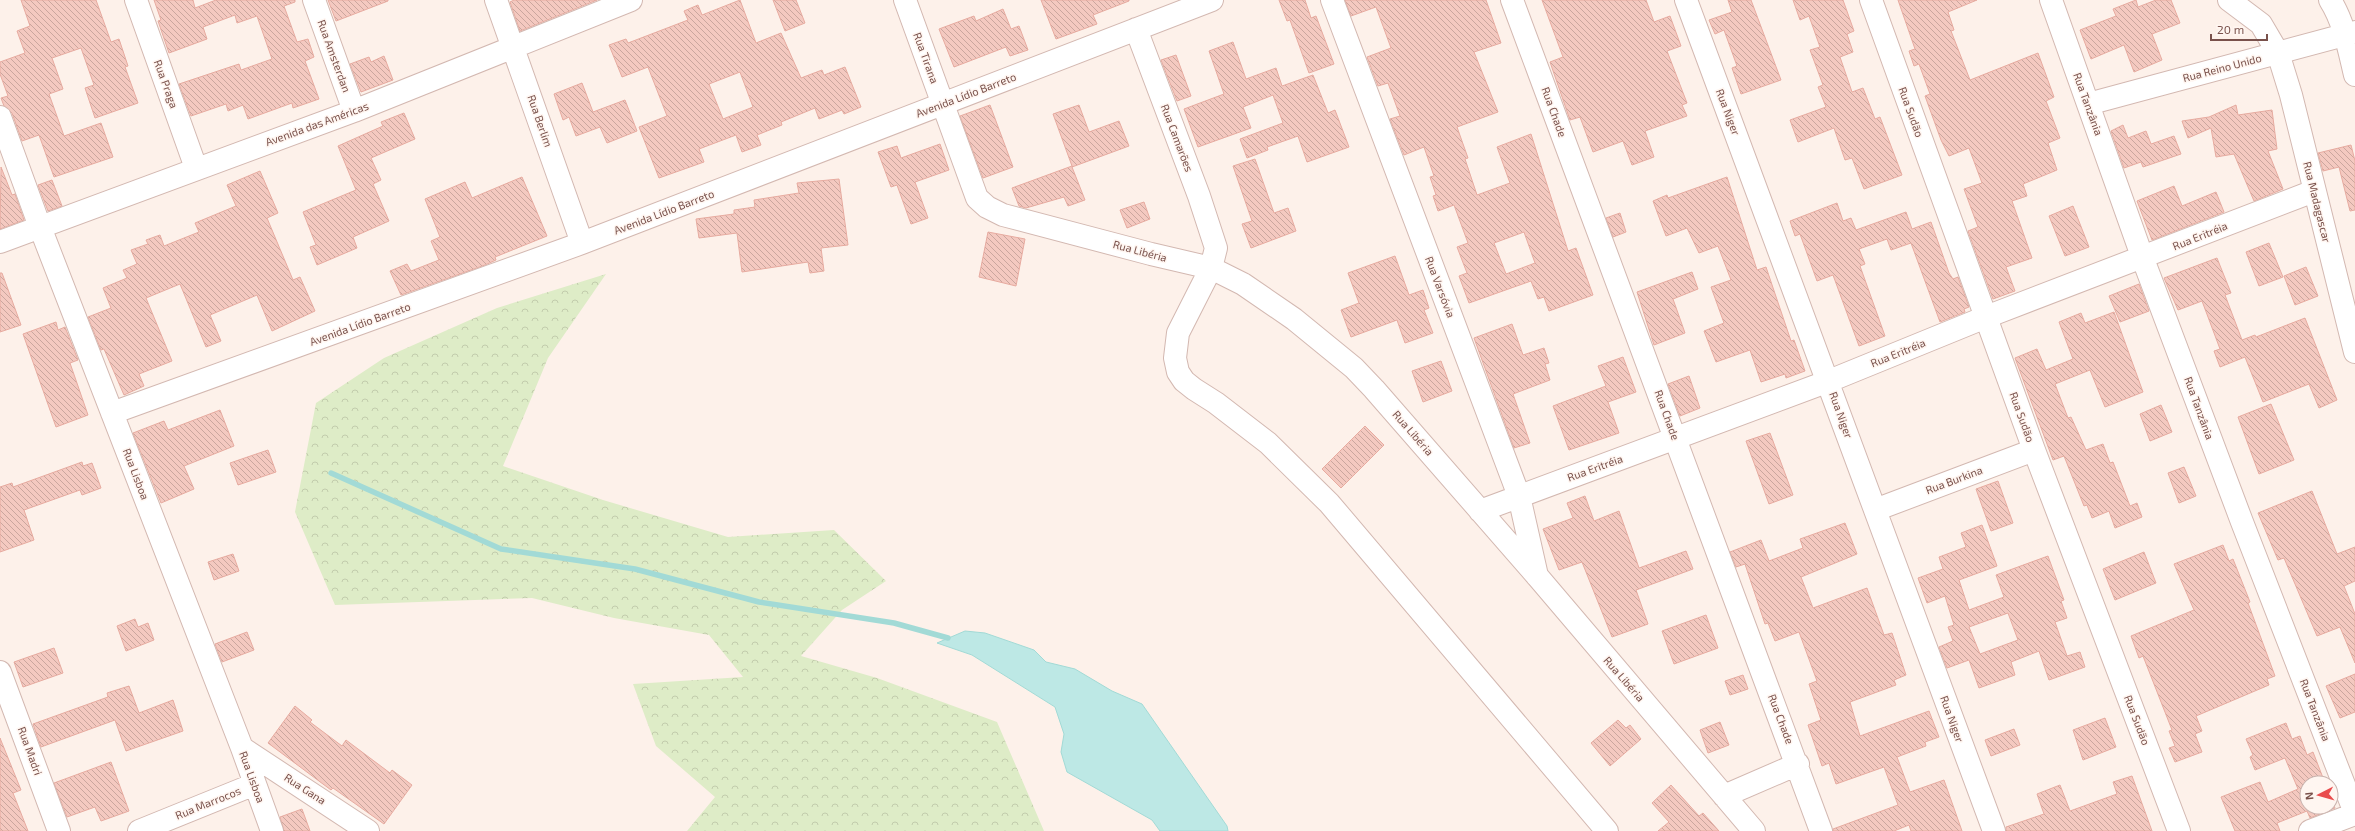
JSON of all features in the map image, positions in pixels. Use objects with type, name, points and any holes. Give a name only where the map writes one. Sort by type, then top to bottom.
[{"type":"street","name":"Rua Praga","points":[[136,0],[196,168]]},
{"type":"street","name":"Rua Amsterdan","points":[[314,0],[354,112]]},
{"type":"street","name":"Rua Berlim","points":[[496,0],[582,243]]},
{"type":"street","name":"Avenida das Américas","points":[[0,242],[196,168],[354,112],[513,46],[631,0]]},
{"type":"street","name":"Rua Tirana","points":[[905,0],[971,184]]},
{"type":"street","name":"Avenida Lídio Barreto","points":[[112,413],[582,243],[1212,0]]},
{"type":"street","name":"Rua Varsóvia","points":[[1332,0],[1519,496],[1538,577]]},
{"type":"street","name":"Rua Chade","points":[[1512,0],[1798,764],[1821,831]]},
{"type":"street","name":"Rua Niger","points":[[1686,0],[1829,381],[1875,510],[1994,831]]},
{"type":"street","name":"Rua Sudão","points":[[1871,0],[2034,450],[2179,831]]},
{"type":"street","name":"Rua Tanzânia","points":[[2051,0],[2143,259],[2239,514],[2355,814]]},
{"type":"street","name":"Rua Madagascar","points":[[2228,0],[2261,24],[2278,53],[2291,95],[2355,352]]},
{"type":"street","points":[[2330,0],[2350,33],[2355,75]]},
{"type":"street","name":"Rua Camarões","points":[[1136,29],[1199,196],[1214,258]]},
{"type":"street","name":"Rua Reino Unido","points":[[2088,104],[2350,33]]},
{"type":"street","name":"Rua Lisboa","points":[[0,117],[40,227],[242,748],[272,831]]},
{"type":"street","name":"Rua Libéria","points":[[971,184],[982,202],[1003,215],[1150,254],[1214,258],[1256,293],[1294,319],[1354,368],[1538,577],[1754,831]]},
{"type":"street","name":"Rua Eritréia","points":[[1480,511],[1829,381],[1986,318],[2143,259],[2314,191]]},
{"type":"street","points":[[1214,258],[1178,333],[1176,358],[1178,372],[1184,381],[1216,403],[1268,443],[1329,503],[1607,831]]},
{"type":"street","name":"Rua Burkina","points":[[1875,510],[2034,450]]},
{"type":"street","name":"Rua Madri","points":[[0,672],[60,831]]},
{"type":"street","name":"Rua Gana","points":[[242,748],[368,831]]},
{"type":"street","points":[[1724,796],[1798,764]]},
{"type":"street","name":"Rua Marrocos","points":[[139,831],[255,784]]},
{"type":"street","points":[[2310,831],[2355,814]]},
{"type":"green space","points":[[606,274],[548,358],[503,466],[603,500],[728,537],[834,530],[886,581],[842,610],[801,656],[877,678],[997,722],[1044,831],[687,831],[715,797],[656,746],[633,684],[743,677],[709,635],[614,618],[532,598],[335,605],[295,512],[316,403],[384,358],[497,308]]},
{"type":"water","points":[[965,631],[985,633],[1034,650],[1046,662],[1075,669],[1112,691],[1142,704],[1227,826],[1228,831],[1160,831],[1152,820],[1067,772],[1061,752],[1064,734],[1055,707],[972,655],[937,643]]},
{"type":"building","points":[[21,0],[96,0],[111,42],[119,39],[128,66],[125,67],[138,103],[95,118],[85,88],[94,85],[81,48],[52,58],[63,89],[49,94],[64,136],[101,123],[113,157],[54,177],[39,135],[22,141],[12,113],[4,106],[1,98],[8,96],[0,74],[0,62],[25,53],[17,31],[30,26]]},
{"type":"building","points":[[154,0],[193,0],[195,8],[216,0],[295,0],[295,2],[284,6],[297,42],[308,39],[314,57],[305,61],[319,99],[293,108],[292,103],[248,119],[243,105],[228,111],[226,104],[191,116],[179,84],[239,64],[241,70],[272,59],[257,16],[237,23],[235,15],[203,27],[207,39],[169,53],[158,21],[161,20]]},
{"type":"building","points":[[328,0],[388,0],[388,1],[336,21]]},
{"type":"building","points":[[514,0],[597,0],[520,31],[510,2]]},
{"type":"building","points":[[740,0],[756,43],[781,33],[801,78],[822,70],[824,75],[845,67],[861,107],[844,114],[842,110],[819,119],[815,108],[781,122],[782,125],[757,135],[761,145],[742,152],[736,135],[699,149],[704,162],[659,178],[639,127],[667,116],[648,67],[622,77],[609,45],[626,39],[628,43],[688,20],[684,11],[698,5],[702,15]],"holes":[[[740,72],[753,107],[723,119],[709,84]]]},
{"type":"building","points":[[773,0],[796,0],[805,23],[785,31]]},
{"type":"building","points":[[1041,0],[1129,1],[1093,15],[1097,24],[1056,39]]},
{"type":"building","points":[[1279,0],[1305,0],[1311,18],[1316,16],[1334,64],[1309,73],[1290,20],[1287,21]]},
{"type":"building","points":[[1345,0],[1486,0],[1501,43],[1474,52],[1498,112],[1457,127],[1468,158],[1465,159],[1477,195],[1510,183],[1497,147],[1531,134],[1568,251],[1576,248],[1593,295],[1549,311],[1544,297],[1538,299],[1531,281],[1469,303],[1459,276],[1467,273],[1457,247],[1468,243],[1454,205],[1438,211],[1433,196],[1436,195],[1430,177],[1434,176],[1424,147],[1404,155],[1390,119],[1400,116],[1388,83],[1378,86],[1367,57],[1391,48],[1376,7],[1351,16]],"holes":[[[1524,232],[1535,263],[1506,274],[1494,243]]]},
{"type":"building","points":[[1542,0],[1646,0],[1654,22],[1670,16],[1681,46],[1667,51],[1687,103],[1682,105],[1687,116],[1645,131],[1654,157],[1632,165],[1623,141],[1593,152],[1580,117],[1570,120],[1550,62],[1563,57]]},
{"type":"building","points":[[1728,0],[1751,0],[1781,80],[1741,94],[1732,68],[1737,66],[1724,30],[1715,34],[1709,20],[1732,12]]},
{"type":"building","points":[[1793,0],[1843,0],[1854,31],[1847,34],[1853,52],[1840,57],[1852,92],[1863,88],[1875,119],[1880,117],[1902,175],[1864,189],[1852,158],[1845,160],[1834,128],[1798,142],[1790,120],[1826,107],[1818,87],[1823,85],[1810,50],[1820,47],[1809,16],[1800,20]]},
{"type":"building","points":[[1898,0],[1977,0],[1948,12],[1954,30],[1951,31],[1970,80],[2038,53],[2054,97],[2046,101],[2060,138],[2048,143],[2057,170],[2023,184],[2027,196],[2012,201],[2032,258],[2006,267],[2015,291],[1993,299],[1968,231],[1978,227],[1964,189],[1982,183],[1969,148],[1949,156],[1941,140],[1925,96],[1930,94],[1919,64],[1914,66],[1909,51],[1915,49]]},
{"type":"building","points":[[2136,0],[2138,7],[2156,0],[2171,0],[2180,23],[2152,34],[2162,60],[2134,72],[2124,45],[2091,59],[2080,30],[2116,16],[2113,9]]},
{"type":"building","points":[[1003,9],[1011,29],[1019,26],[1028,50],[1010,56],[1006,47],[954,67],[939,29],[974,16],[976,21]]},
{"type":"building","points":[[1233,42],[1246,79],[1276,68],[1282,86],[1313,75],[1328,113],[1335,110],[1349,147],[1307,162],[1298,136],[1267,147],[1268,150],[1247,158],[1240,139],[1283,123],[1273,95],[1243,107],[1251,128],[1198,147],[1184,109],[1224,94],[1209,51]]},
{"type":"building","points":[[1176,55],[1191,96],[1177,101],[1161,60]]},
{"type":"building","points":[[384,56],[393,80],[361,92],[350,64],[369,57],[371,62]]},
{"type":"building","points":[[582,83],[593,112],[625,100],[637,131],[607,143],[600,127],[576,136],[569,117],[563,120],[554,94]]},
{"type":"building","points":[[990,105],[1013,167],[983,178],[960,116]]},
{"type":"building","points":[[1079,105],[1089,132],[1119,121],[1129,146],[1072,167],[1085,200],[1068,206],[1064,197],[1026,208],[1019,206],[1012,188],[1072,166],[1053,114]]},
{"type":"building","points":[[2236,105],[2238,115],[2272,110],[2277,149],[2268,151],[2283,189],[2254,201],[2234,154],[2216,157],[2211,128],[2188,138],[2182,121],[2209,117]]},
{"type":"building","points":[[404,113],[415,139],[371,158],[381,180],[373,184],[389,221],[353,237],[357,248],[317,265],[310,247],[316,245],[303,212],[356,190],[338,146],[383,126],[381,122]]},
{"type":"building","points":[[2123,125],[2128,138],[2146,131],[2151,144],[2174,136],[2181,154],[2143,167],[2141,162],[2124,168],[2111,131]]},
{"type":"building","points":[[940,144],[949,170],[915,182],[928,218],[911,224],[897,185],[891,187],[878,152],[897,146],[901,158]]},
{"type":"building","points":[[2351,145],[2355,161],[2355,210],[2350,211],[2339,167],[2323,171],[2318,153]]},
{"type":"building","points":[[1255,159],[1274,213],[1288,208],[1296,231],[1251,248],[1242,224],[1252,221],[1233,166]]},
{"type":"building","points":[[1,167],[12,195],[15,194],[24,220],[0,229]]},
{"type":"building","points":[[260,171],[278,213],[267,218],[293,280],[300,277],[315,311],[272,331],[257,295],[210,315],[221,341],[206,347],[180,284],[146,298],[172,361],[139,374],[144,386],[124,395],[104,349],[101,350],[88,317],[111,308],[103,288],[127,278],[123,270],[137,264],[131,250],[148,244],[146,240],[160,235],[164,246],[199,232],[195,223],[236,206],[227,185]]},
{"type":"building","points":[[522,177],[547,236],[495,257],[496,260],[485,265],[401,295],[390,271],[407,264],[411,271],[439,260],[431,241],[440,237],[425,199],[465,182],[472,198]]},
{"type":"building","points":[[1727,177],[1757,270],[1766,267],[1791,341],[1794,340],[1805,371],[1786,378],[1785,374],[1761,382],[1750,350],[1716,362],[1704,331],[1724,323],[1711,287],[1731,280],[1718,246],[1699,253],[1687,228],[1666,236],[1653,201],[1667,195],[1668,198]]},
{"type":"building","points":[[839,179],[848,245],[821,248],[824,271],[810,273],[808,262],[742,272],[737,233],[699,238],[696,219],[734,214],[734,210],[755,207],[754,200],[799,193],[797,183]]},
{"type":"building","points":[[52,180],[62,206],[48,211],[38,185]]},
{"type":"building","points":[[2174,186],[2182,206],[2216,192],[2224,212],[2152,240],[2137,201]]},
{"type":"building","points":[[1144,202],[1150,219],[1127,228],[1120,210]]},
{"type":"building","points":[[1837,203],[1843,221],[1851,218],[1856,230],[1906,212],[1912,229],[1931,222],[1949,273],[1953,279],[1958,277],[1969,307],[1964,309],[1965,312],[1940,322],[1911,243],[1891,250],[1887,239],[1859,249],[1865,264],[1860,266],[1885,336],[1859,346],[1833,275],[1817,281],[1800,234],[1795,236],[1790,221]]},
{"type":"building","points":[[2073,206],[2089,247],[2065,256],[2049,216]]},
{"type":"building","points":[[1620,213],[1626,232],[1613,237],[1606,218]]},
{"type":"building","points":[[988,232],[1025,239],[1016,286],[979,277]]},
{"type":"building","points":[[2269,243],[2283,277],[2259,286],[2246,252]]},
{"type":"building","points":[[1395,256],[1409,295],[1423,290],[1429,308],[1424,310],[1433,333],[1405,343],[1397,320],[1351,337],[1341,310],[1359,303],[1348,273]]},
{"type":"building","points":[[2217,258],[2231,293],[2225,295],[2242,340],[2255,335],[2256,337],[2305,318],[2337,400],[2319,408],[2309,384],[2263,402],[2245,357],[2220,367],[2214,351],[2220,349],[2202,301],[2178,310],[2164,278]]},
{"type":"building","points":[[2306,267],[2318,296],[2295,305],[2284,276]]},
{"type":"building","points":[[1692,272],[1698,289],[1673,299],[1685,333],[1654,345],[1637,292]]},
{"type":"building","points":[[0,273],[2,273],[21,325],[0,332]]},
{"type":"building","points":[[2139,284],[2149,311],[2120,322],[2109,296]]},
{"type":"building","points":[[2114,312],[2143,392],[2105,407],[2090,370],[2055,384],[2068,418],[2071,417],[2086,450],[2103,444],[2110,463],[2113,462],[2130,506],[2137,503],[2142,517],[2115,528],[2109,511],[2092,518],[2087,505],[2084,506],[2064,456],[2053,460],[2015,358],[2037,349],[2046,370],[2073,359],[2059,322],[2081,313],[2085,323]]},
{"type":"building","points":[[56,322],[58,330],[65,327],[78,360],[70,363],[88,415],[56,427],[23,334]]},
{"type":"building","points":[[1512,324],[1523,355],[1544,348],[1549,363],[1545,364],[1550,380],[1513,394],[1530,443],[1514,448],[1474,338]]},
{"type":"building","points":[[1623,357],[1636,392],[1608,402],[1619,433],[1569,450],[1553,406],[1606,386],[1598,366]]},
{"type":"building","points":[[1441,361],[1452,391],[1423,402],[1412,371]]},
{"type":"building","points":[[1689,376],[1700,408],[1680,416],[1668,384]]},
{"type":"building","points":[[2271,404],[2294,460],[2259,474],[2238,417]]},
{"type":"building","points":[[2161,405],[2172,432],[2150,441],[2140,414]]},
{"type":"building","points":[[220,410],[234,446],[184,466],[194,489],[161,503],[133,433],[164,421],[168,430]]},
{"type":"building","points":[[1365,426],[1384,445],[1341,488],[1322,469]]},
{"type":"building","points":[[1770,433],[1793,495],[1769,504],[1746,441]]},
{"type":"building","points":[[268,450],[276,472],[238,485],[230,463]]},
{"type":"building","points":[[82,462],[83,466],[92,463],[101,488],[82,495],[80,490],[24,510],[34,540],[0,552],[0,487],[12,483],[13,487]]},
{"type":"building","points":[[2184,467],[2196,496],[2179,503],[2168,473]]},
{"type":"building","points":[[1998,481],[2013,523],[1991,531],[1976,489]]},
{"type":"building","points":[[2312,491],[2337,554],[2355,547],[2355,581],[2344,586],[2355,614],[2355,663],[2340,627],[2317,636],[2284,558],[2278,560],[2258,513]]},
{"type":"building","points":[[1585,496],[1594,521],[1619,511],[1639,568],[1686,551],[1693,569],[1636,590],[1648,624],[1612,637],[1582,562],[1559,570],[1543,529],[1573,518],[1567,503]]},
{"type":"building","points":[[1845,523],[1857,554],[1801,577],[1813,608],[1867,588],[1884,635],[1892,633],[1906,675],[1894,680],[1896,685],[1850,702],[1860,736],[1929,711],[1939,737],[1925,742],[1926,746],[1897,757],[1910,792],[1944,780],[1962,831],[1911,831],[1909,825],[1894,831],[1833,831],[1833,829],[1898,805],[1884,767],[1836,784],[1829,763],[1822,766],[1808,725],[1821,720],[1809,684],[1817,681],[1799,632],[1775,641],[1768,623],[1765,624],[1745,564],[1736,567],[1730,552],[1761,540],[1769,561],[1803,548],[1800,539]]},
{"type":"building","points":[[1982,525],[1997,566],[1959,580],[1969,610],[2004,597],[1996,575],[2048,556],[2064,600],[2061,601],[2067,618],[2055,622],[2067,656],[2080,652],[2085,667],[2049,680],[2039,651],[2011,662],[2015,675],[1979,688],[1969,660],[1947,668],[1939,647],[1953,641],[1948,627],[1954,625],[1945,596],[1927,603],[1918,578],[1943,569],[1939,557],[1966,547],[1961,533]],"holes":[[[2008,613],[2018,640],[1980,654],[1969,627]]]},
{"type":"building","points":[[2223,545],[2229,561],[2233,559],[2250,602],[2248,603],[2275,676],[2267,679],[2269,685],[2196,716],[2202,731],[2195,734],[2202,752],[2175,762],[2169,748],[2175,746],[2169,731],[2172,730],[2143,656],[2139,658],[2131,636],[2194,610],[2174,564]]},
{"type":"building","points":[[2144,552],[2156,583],[2115,600],[2103,569]]},
{"type":"building","points":[[233,554],[239,571],[214,580],[208,562]]},
{"type":"building","points":[[1706,615],[1718,648],[1674,664],[1662,631]]},
{"type":"building","points":[[135,619],[138,627],[148,623],[154,640],[126,651],[117,626]]},
{"type":"building","points":[[247,632],[254,650],[222,662],[215,644]]},
{"type":"building","points":[[54,648],[63,673],[23,687],[14,662]]},
{"type":"building","points":[[2355,674],[2355,712],[2340,718],[2326,686]]},
{"type":"building","points":[[1743,675],[1748,689],[1730,695],[1725,681]]},
{"type":"building","points":[[129,686],[139,713],[173,700],[183,731],[126,751],[115,720],[41,747],[33,724],[108,697],[107,693]]},
{"type":"building","points":[[295,706],[312,720],[310,722],[342,746],[346,740],[390,773],[392,770],[412,785],[384,824],[333,788],[331,790],[268,743]]},
{"type":"building","points":[[2105,718],[2116,747],[2083,760],[2073,730]]},
{"type":"building","points":[[1618,720],[1626,728],[1630,725],[1641,739],[1610,766],[1591,743]]},
{"type":"building","points":[[1720,722],[1729,745],[1708,753],[1700,730]]},
{"type":"building","points":[[2286,723],[2292,739],[2300,736],[2307,755],[2313,752],[2322,775],[2299,775],[2299,814],[2277,823],[2280,831],[2235,831],[2221,797],[2260,782],[2268,802],[2298,789],[2285,758],[2255,770],[2250,757],[2253,755],[2246,739]]},
{"type":"building","points":[[2014,729],[2020,745],[1991,756],[1985,740]]},
{"type":"building","points":[[0,738],[21,790],[13,793],[28,831],[0,831]]},
{"type":"building","points":[[111,762],[129,811],[101,821],[95,807],[67,817],[54,783]]},
{"type":"building","points":[[2132,776],[2152,831],[2006,831],[2006,827],[2044,814],[2037,794],[2060,785],[2070,811],[2117,794],[2113,782]]},
{"type":"building","points":[[1671,785],[1699,816],[1703,813],[1719,831],[1658,831],[1669,822],[1652,803]]},
{"type":"building","points":[[302,809],[310,831],[284,831],[280,817]]},
{"type":"building","points":[[2309,815],[2318,815],[2310,818]]},
{"type":"waterway","points":[[331,473],[501,549],[635,569],[759,602],[894,623],[948,638]]}]
